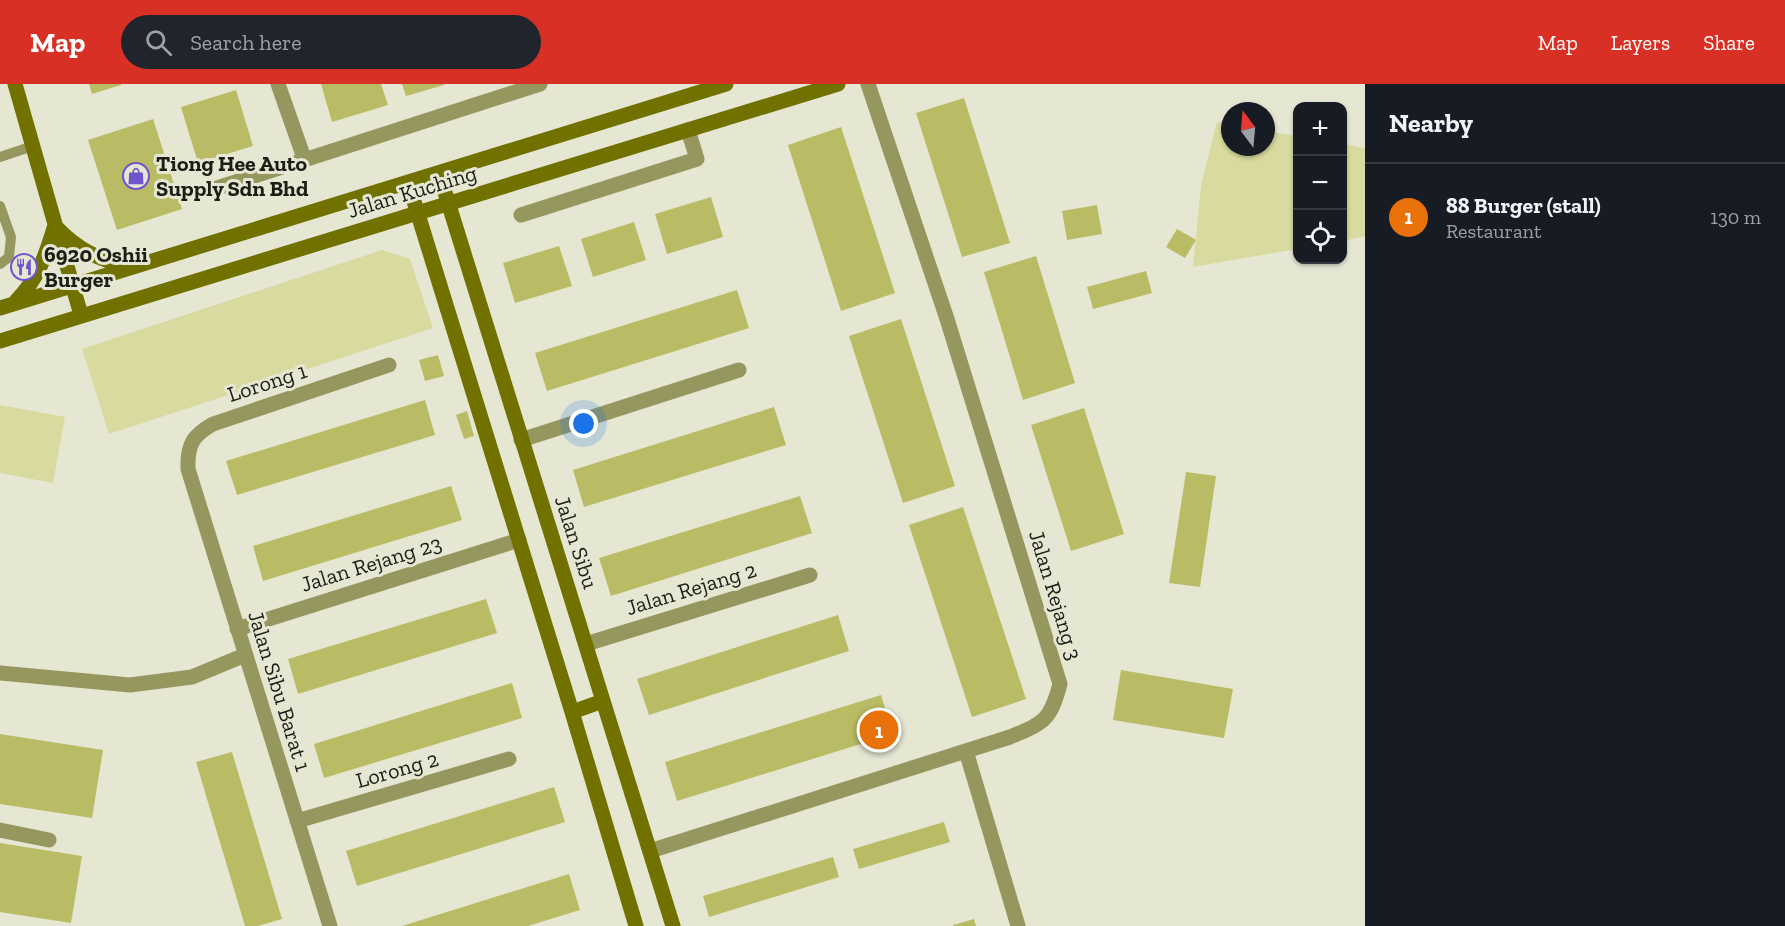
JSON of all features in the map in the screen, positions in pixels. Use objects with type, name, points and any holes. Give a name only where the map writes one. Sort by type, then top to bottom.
[{"type":"street","points":[[15,84],[81,315]]},
{"type":"street","points":[[278,84],[304,158]]},
{"type":"street","points":[[214,189],[304,158],[540,84]]},
{"type":"street","name":"Jalan Kuching","points":[[7,305],[726,84]]},
{"type":"street","name":"Jalan Kuching","points":[[0,341],[838,84]]},
{"type":"street","name":"Jalan Rejang 3","points":[[650,851],[1033,728],[1053,712],[1060,684],[947,320],[868,84]]},
{"type":"street","points":[[521,215],[697,159],[688,130]]},
{"type":"street","name":"Jalan Sibu","points":[[439,173],[673,926]]},
{"type":"street","points":[[408,182],[636,926]]},
{"type":"street","points":[[55,225],[73,244],[92,256],[132,267]]},
{"type":"street","points":[[7,305],[30,287],[41,268],[55,225]]},
{"type":"street","name":"Lorong 1","points":[[188,469],[190,443],[198,433],[213,424],[389,365]]},
{"type":"street","points":[[521,440],[739,370]]},
{"type":"street","name":"Jalan Sibu Barat 1","points":[[188,469],[330,926]]},
{"type":"street","name":"Jalan Rejang 23","points":[[237,628],[519,540]]},
{"type":"street","name":"Jalan Rejang 2","points":[[586,644],[810,575]]},
{"type":"street","points":[[0,673],[130,685],[192,677],[245,655]]},
{"type":"street","points":[[572,712],[603,701]]},
{"type":"street","points":[[966,751],[1018,926]]},
{"type":"street","name":"Lorong 2","points":[[297,821],[509,759]]},
{"type":"street","points":[[0,830],[49,840]]},
{"type":"lane","points":[[0,157],[33,146]]},
{"type":"lane","points":[[0,207],[11,237],[9,257],[0,264]]},
{"type":"green space","points":[[1217,122],[1221,123],[1221,156],[1275,156],[1275,132],[1293,135],[1293,251],[1193,267],[1201,186]]},
{"type":"green space","points":[[1347,145],[1365,148],[1365,236],[1347,240]]},
{"type":"green space","points":[[382,250],[410,259],[433,328],[109,434],[82,349]]},
{"type":"green space","points":[[0,405],[65,417],[53,483],[0,473]]},
{"type":"building","points":[[89,84],[121,84],[121,85],[92,94]]},
{"type":"building","points":[[321,84],[381,84],[388,105],[332,122]]},
{"type":"building","points":[[402,84],[444,84],[444,85],[406,96]]},
{"type":"building","points":[[236,90],[253,146],[198,163],[181,107]]},
{"type":"building","points":[[964,98],[1010,243],[962,257],[916,113]]},
{"type":"building","name":"Tiong Hee Auto Supply Sdn Bhd","points":[[153,119],[182,209],[117,230],[88,140]]},
{"type":"building","points":[[841,127],[895,293],[841,311],[788,145]]},
{"type":"building","points":[[711,197],[723,237],[667,254],[655,214]]},
{"type":"building","points":[[1097,205],[1102,234],[1067,240],[1062,211]]},
{"type":"building","points":[[634,222],[646,260],[593,277],[581,239]]},
{"type":"building","points":[[1177,229],[1196,240],[1185,258],[1166,247]]},
{"type":"building","points":[[559,246],[572,286],[515,303],[503,263]]},
{"type":"building","points":[[1036,256],[1075,383],[1023,400],[984,272]]},
{"type":"building","name":"6920 Oshii Burger","points":[[24,258],[33,264],[24,276],[15,269]]},
{"type":"building","points":[[1146,271],[1152,293],[1093,309],[1087,287]]},
{"type":"building","points":[[737,290],[749,328],[547,391],[535,353]]},
{"type":"building","points":[[901,319],[955,486],[903,503],[849,336]]},
{"type":"building","points":[[438,355],[444,376],[425,381],[419,360]]},
{"type":"building","points":[[425,400],[435,435],[237,495],[226,461]]},
{"type":"building","points":[[774,407],[786,445],[584,507],[573,470]]},
{"type":"building","points":[[1084,408],[1124,534],[1071,551],[1031,425]]},
{"type":"building","points":[[467,411],[474,436],[464,439],[456,415]]},
{"type":"building","points":[[1186,472],[1216,476],[1200,587],[1169,583]]},
{"type":"building","points":[[451,486],[462,520],[263,581],[253,546]]},
{"type":"building","points":[[800,496],[812,533],[611,596],[599,558]]},
{"type":"building","points":[[963,507],[1026,699],[972,717],[909,525]]},
{"type":"building","points":[[486,599],[497,633],[298,694],[288,659]]},
{"type":"building","points":[[838,615],[849,651],[649,715],[637,679]]},
{"type":"building","points":[[1121,670],[1233,689],[1224,738],[1113,720]]},
{"type":"building","points":[[512,683],[522,718],[324,778],[314,744]]},
{"type":"building","points":[[881,695],[893,734],[677,801],[665,762]]},
{"type":"building","points":[[0,734],[103,750],[92,818],[0,804]]},
{"type":"building","points":[[232,752],[282,919],[258,926],[245,926],[196,762]]},
{"type":"building","points":[[554,787],[565,822],[357,886],[346,851]]},
{"type":"building","points":[[944,822],[950,842],[859,869],[853,849]]},
{"type":"building","points":[[0,843],[82,856],[71,923],[0,912]]},
{"type":"building","points":[[833,857],[839,877],[709,917],[703,896]]},
{"type":"building","points":[[569,874],[580,910],[528,926],[402,926]]},
{"type":"building","points":[[974,919],[976,926],[953,926],[953,925]]},
{"type":"place","name":"Tiong Hee Auto Supply Sdn Bhd","points":[[136,176]]},
{"type":"place","name":"6920 Oshii Burger","points":[[24,267]]},
{"type":"place","name":"88 Burger (stall)","points":[[879,730]]}]
